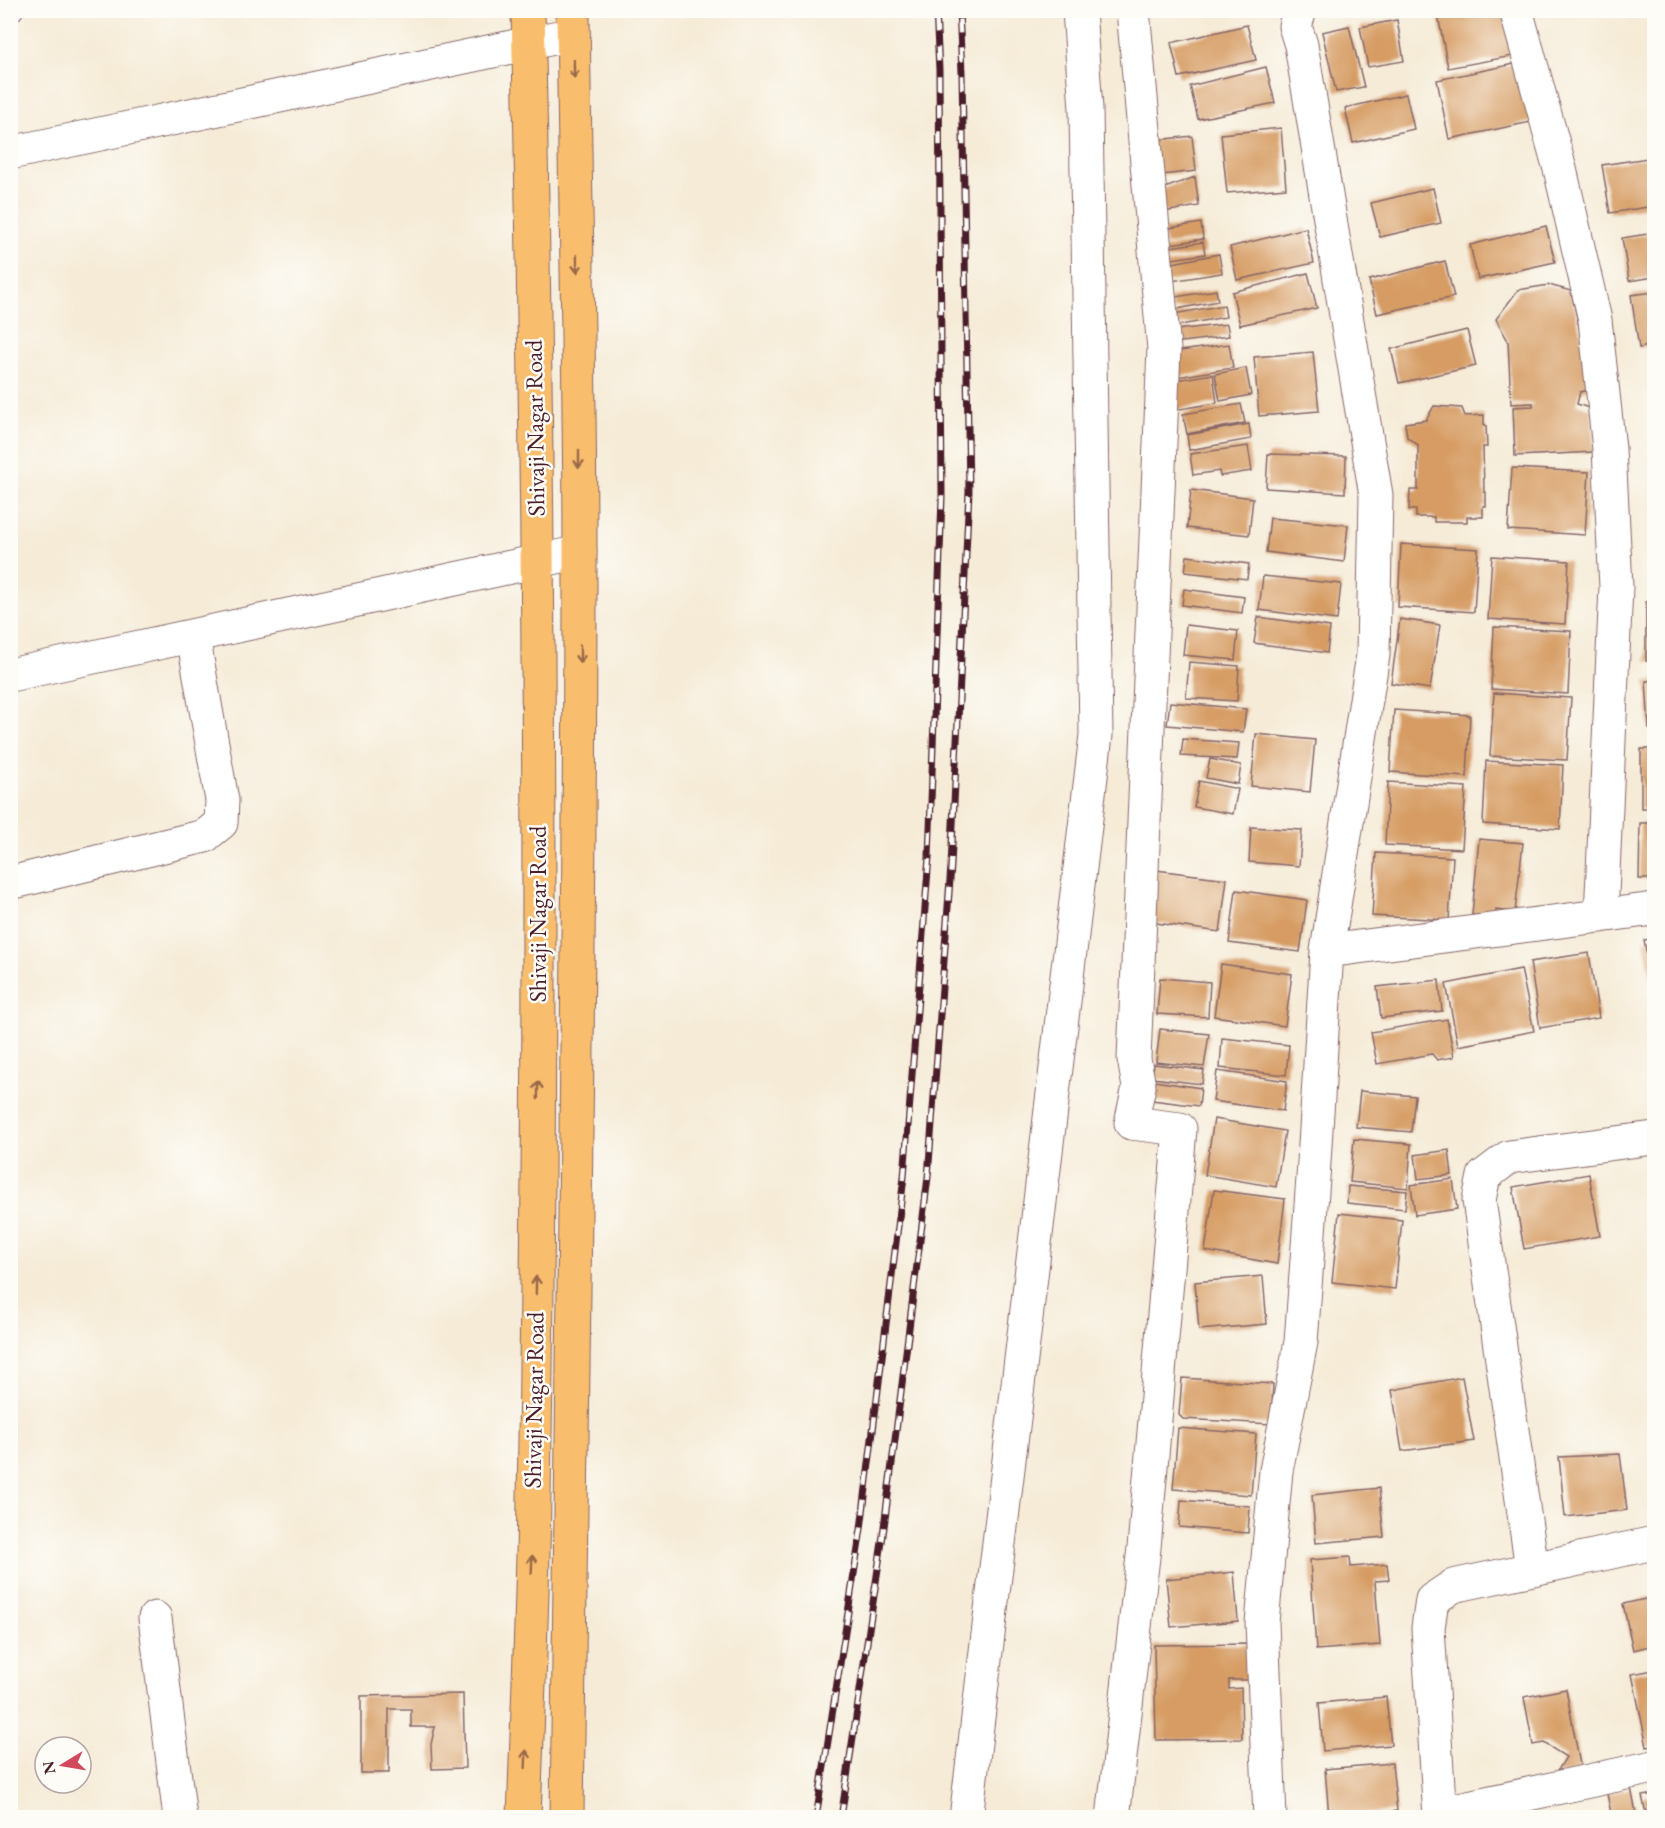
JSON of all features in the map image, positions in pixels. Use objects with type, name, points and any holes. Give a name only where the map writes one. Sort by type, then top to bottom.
[{"type":"main road","name":"Shivaji Nagar Road","points":[[524,1818],[532,1556],[539,1026],[537,561],[528,10]]},
{"type":"main road","name":"Shivaji Nagar Road","points":[[567,1818],[579,906],[580,552],[573,22]]},
{"type":"street","points":[[966,1818],[1096,735],[1086,109],[1079,10]]},
{"type":"street","points":[[1113,1818],[1144,1548],[1180,1129],[1131,1123],[1139,1087],[1134,1059],[1164,349],[1133,10]]},
{"type":"street","points":[[1270,1818],[1262,1623],[1276,1471],[1301,1342],[1327,951],[1373,655],[1376,495],[1301,45],[1295,26],[1300,10]]},
{"type":"street","points":[[1516,10],[1560,169],[1595,320],[1609,449],[1616,587],[1601,916]]},
{"type":"street","points":[[10,153],[529,42],[573,22]]},
{"type":"street","points":[[10,675],[580,552]]},
{"type":"street","points":[[10,883],[205,836],[221,823],[222,800],[193,636]]},
{"type":"street","points":[[1327,951],[1654,909]]},
{"type":"street","points":[[1532,1569],[1479,1200],[1484,1176],[1509,1157],[1654,1138]]},
{"type":"street","points":[[1654,1543],[1453,1586],[1432,1600],[1428,1628],[1440,1815],[1654,1767]]},
{"type":"street","points":[[155,1617],[180,1818]]},
{"type":"building","points":[[1437,10],[1505,10],[1513,56],[1448,68]]},
{"type":"building","points":[[1397,20],[1404,61],[1368,67],[1360,27]]},
{"type":"building","points":[[1247,25],[1256,60],[1179,77],[1171,43]]},
{"type":"building","points":[[1349,26],[1364,87],[1336,92],[1322,32]]},
{"type":"building","points":[[1519,63],[1531,122],[1449,139],[1437,80]]},
{"type":"building","points":[[1266,67],[1275,103],[1198,119],[1190,86]]},
{"type":"building","points":[[1406,94],[1414,129],[1353,143],[1345,108]]},
{"type":"building","points":[[1281,128],[1286,188],[1227,193],[1221,134]]},
{"type":"building","points":[[1192,136],[1196,171],[1153,176],[1149,141]]},
{"type":"building","points":[[1654,157],[1654,206],[1610,213],[1602,165]]},
{"type":"building","points":[[1195,177],[1199,206],[1164,212],[1159,190]]},
{"type":"building","points":[[1433,188],[1441,223],[1380,237],[1371,203]]},
{"type":"building","points":[[1201,223],[1203,239],[1165,245],[1163,229]]},
{"type":"building","points":[[1546,226],[1555,262],[1478,279],[1470,245]]},
{"type":"building","points":[[1306,228],[1314,263],[1237,280],[1230,247]]},
{"type":"building","points":[[1654,233],[1654,277],[1629,281],[1622,238]]},
{"type":"building","points":[[1203,242],[1205,254],[1166,260],[1164,248]]},
{"type":"building","points":[[1219,254],[1222,273],[1165,282],[1162,265]]},
{"type":"building","points":[[1445,261],[1454,297],[1377,314],[1369,280]]},
{"type":"building","points":[[1308,273],[1317,308],[1240,325],[1232,292]]},
{"type":"building","points":[[1549,285],[1571,291],[1593,389],[1580,392],[1577,404],[1592,409],[1594,452],[1515,456],[1513,407],[1533,406],[1533,403],[1511,404],[1508,341],[1496,319],[1518,290]]},
{"type":"building","points":[[1216,290],[1218,301],[1172,310],[1170,298]]},
{"type":"building","points":[[1654,292],[1654,345],[1639,348],[1631,295]]},
{"type":"building","points":[[1224,305],[1226,317],[1175,326],[1173,314]]},
{"type":"building","points":[[1227,324],[1229,336],[1175,343],[1176,330]]},
{"type":"building","points":[[1467,330],[1476,366],[1399,383],[1391,349]]},
{"type":"building","points":[[1229,344],[1233,368],[1171,378],[1167,353]]},
{"type":"building","points":[[1313,352],[1319,411],[1259,416],[1254,357]]},
{"type":"building","points":[[1246,368],[1251,395],[1220,401],[1215,374]]},
{"type":"building","points":[[1213,374],[1217,403],[1174,410],[1169,381]]},
{"type":"building","points":[[1241,404],[1245,423],[1187,434],[1183,414]]},
{"type":"building","points":[[1434,406],[1462,408],[1465,416],[1484,415],[1487,447],[1483,447],[1486,506],[1483,506],[1483,517],[1467,517],[1467,522],[1434,522],[1434,517],[1416,517],[1416,510],[1409,510],[1410,490],[1418,490],[1418,445],[1407,437],[1405,423],[1426,420]]},
{"type":"building","points":[[1249,424],[1251,439],[1189,450],[1187,435]]},
{"type":"building","points":[[1248,446],[1252,471],[1220,476],[1219,471],[1193,475],[1190,454]]},
{"type":"building","points":[[1268,454],[1346,456],[1345,493],[1266,488]]},
{"type":"building","points":[[1512,468],[1589,472],[1585,535],[1508,530]]},
{"type":"building","points":[[1191,490],[1253,498],[1249,535],[1187,528]]},
{"type":"building","points":[[1270,518],[1348,525],[1344,562],[1266,552]]},
{"type":"building","points":[[1401,544],[1478,549],[1474,612],[1398,607]]},
{"type":"building","points":[[1187,556],[1249,564],[1247,579],[1185,572]]},
{"type":"building","points":[[1492,556],[1569,561],[1565,624],[1488,619]]},
{"type":"building","points":[[1263,576],[1341,584],[1337,620],[1259,610]]},
{"type":"building","points":[[1184,589],[1244,597],[1242,613],[1182,605]]},
{"type":"building","points":[[1646,602],[1654,602],[1654,661],[1646,661]]},
{"type":"building","points":[[1258,617],[1330,627],[1327,653],[1254,643]]},
{"type":"building","points":[[1400,619],[1440,625],[1430,689],[1391,683]]},
{"type":"building","points":[[1186,625],[1238,631],[1235,660],[1183,655]]},
{"type":"building","points":[[1494,627],[1571,631],[1568,694],[1491,689]]},
{"type":"building","points":[[1189,662],[1239,666],[1237,701],[1186,698]]},
{"type":"building","points":[[1654,680],[1654,729],[1649,729],[1646,681]]},
{"type":"building","points":[[1494,693],[1571,698],[1567,760],[1490,756]]},
{"type":"building","points":[[1170,702],[1246,709],[1243,732],[1167,725]]},
{"type":"building","points":[[1394,710],[1470,715],[1467,777],[1390,772]]},
{"type":"building","points":[[1256,734],[1315,740],[1310,792],[1251,786]]},
{"type":"building","points":[[1183,739],[1239,743],[1237,759],[1181,756]]},
{"type":"building","points":[[1641,749],[1654,749],[1654,808],[1641,808]]},
{"type":"building","points":[[1210,759],[1241,765],[1238,784],[1206,778]]},
{"type":"building","points":[[1486,761],[1563,765],[1560,829],[1483,824]]},
{"type":"building","points":[[1199,781],[1238,789],[1233,814],[1194,807]]},
{"type":"building","points":[[1388,782],[1466,787],[1462,849],[1385,845]]},
{"type":"building","points":[[1640,823],[1654,823],[1654,879],[1639,879]]},
{"type":"building","points":[[1251,827],[1302,830],[1299,866],[1249,862]]},
{"type":"building","points":[[1479,839],[1523,843],[1515,912],[1496,910],[1495,917],[1472,915]]},
{"type":"building","points":[[1376,853],[1453,857],[1449,920],[1372,916]]},
{"type":"building","points":[[1156,870],[1227,879],[1220,932],[1149,922]]},
{"type":"building","points":[[1236,890],[1307,900],[1300,952],[1229,943]]},
{"type":"building","points":[[1654,938],[1654,987],[1653,988],[1644,940]]},
{"type":"building","points":[[1589,953],[1599,1018],[1540,1028],[1530,962]]},
{"type":"building","points":[[1221,964],[1292,974],[1285,1026],[1214,1016]]},
{"type":"building","points":[[1521,969],[1534,1031],[1458,1046],[1446,984]]},
{"type":"building","points":[[1160,978],[1210,982],[1208,1017],[1157,1014]]},
{"type":"building","points":[[1439,980],[1442,1011],[1381,1018],[1377,987]]},
{"type":"building","points":[[1447,1019],[1454,1057],[1437,1060],[1432,1054],[1377,1064],[1371,1032]]},
{"type":"building","points":[[1160,1029],[1209,1034],[1204,1067],[1156,1062]]},
{"type":"building","points":[[1222,1038],[1289,1045],[1286,1075],[1220,1068]]},
{"type":"building","points":[[1154,1064],[1204,1070],[1202,1084],[1152,1078]]},
{"type":"building","points":[[1217,1071],[1287,1081],[1283,1111],[1213,1101]]},
{"type":"building","points":[[1154,1081],[1201,1088],[1199,1106],[1152,1100]]},
{"type":"building","points":[[1360,1091],[1415,1096],[1411,1132],[1356,1127]]},
{"type":"building","points":[[1214,1119],[1285,1131],[1276,1187],[1205,1175]]},
{"type":"building","points":[[1354,1139],[1411,1144],[1408,1188],[1350,1182]]},
{"type":"building","points":[[1449,1150],[1452,1175],[1418,1179],[1415,1155]]},
{"type":"building","points":[[1589,1174],[1600,1236],[1524,1249],[1513,1187]]},
{"type":"building","points":[[1453,1179],[1457,1209],[1415,1215],[1411,1185]]},
{"type":"building","points":[[1348,1186],[1407,1191],[1405,1209],[1347,1203]]},
{"type":"building","points":[[1214,1190],[1285,1199],[1277,1264],[1205,1251]]},
{"type":"building","points":[[1339,1213],[1402,1220],[1395,1289],[1332,1282]]},
{"type":"building","points":[[1263,1276],[1267,1324],[1199,1330],[1195,1282]]},
{"type":"building","points":[[1462,1377],[1474,1441],[1402,1451],[1392,1390]]},
{"type":"building","points":[[1182,1378],[1273,1384],[1271,1424],[1183,1419],[1179,1415]]},
{"type":"building","points":[[1178,1428],[1256,1434],[1251,1495],[1173,1489]]},
{"type":"building","points":[[1620,1454],[1627,1510],[1565,1517],[1559,1457]]},
{"type":"building","points":[[1379,1488],[1384,1537],[1316,1543],[1312,1495]]},
{"type":"building","points":[[1181,1500],[1250,1506],[1248,1533],[1179,1527]]},
{"type":"building","points":[[1350,1557],[1351,1567],[1387,1564],[1389,1580],[1375,1581],[1380,1645],[1316,1650],[1310,1560]]},
{"type":"building","points":[[1234,1572],[1238,1621],[1171,1627],[1166,1579]]},
{"type":"building","points":[[1654,1597],[1654,1645],[1633,1650],[1623,1604]]},
{"type":"building","points":[[1253,1644],[1254,1680],[1229,1680],[1229,1689],[1241,1688],[1242,1739],[1156,1740],[1154,1645]]},
{"type":"building","points":[[1654,1670],[1654,1746],[1647,1747],[1632,1674]]},
{"type":"building","points":[[1566,1689],[1581,1770],[1555,1775],[1566,1757],[1544,1743],[1533,1745],[1524,1697]]},
{"type":"building","points":[[463,1694],[465,1768],[432,1769],[431,1744],[435,1727],[411,1727],[411,1709],[389,1709],[389,1773],[361,1773],[361,1696]]},
{"type":"building","points":[[1386,1697],[1391,1745],[1323,1751],[1319,1703]]},
{"type":"building","points":[[1392,1763],[1397,1811],[1329,1817],[1325,1769]]},
{"type":"building","points":[[1631,1788],[1637,1818],[1612,1818],[1607,1794]]},
{"type":"building","points":[[1654,1794],[1654,1818],[1647,1818],[1642,1796]]},
{"type":"railway","points":[[816,1818],[861,1529],[904,1177],[929,857],[942,497],[939,70],[936,10]]},
{"type":"railway","points":[[841,1818],[883,1535],[928,1177],[951,866],[969,491],[959,10]]}]
